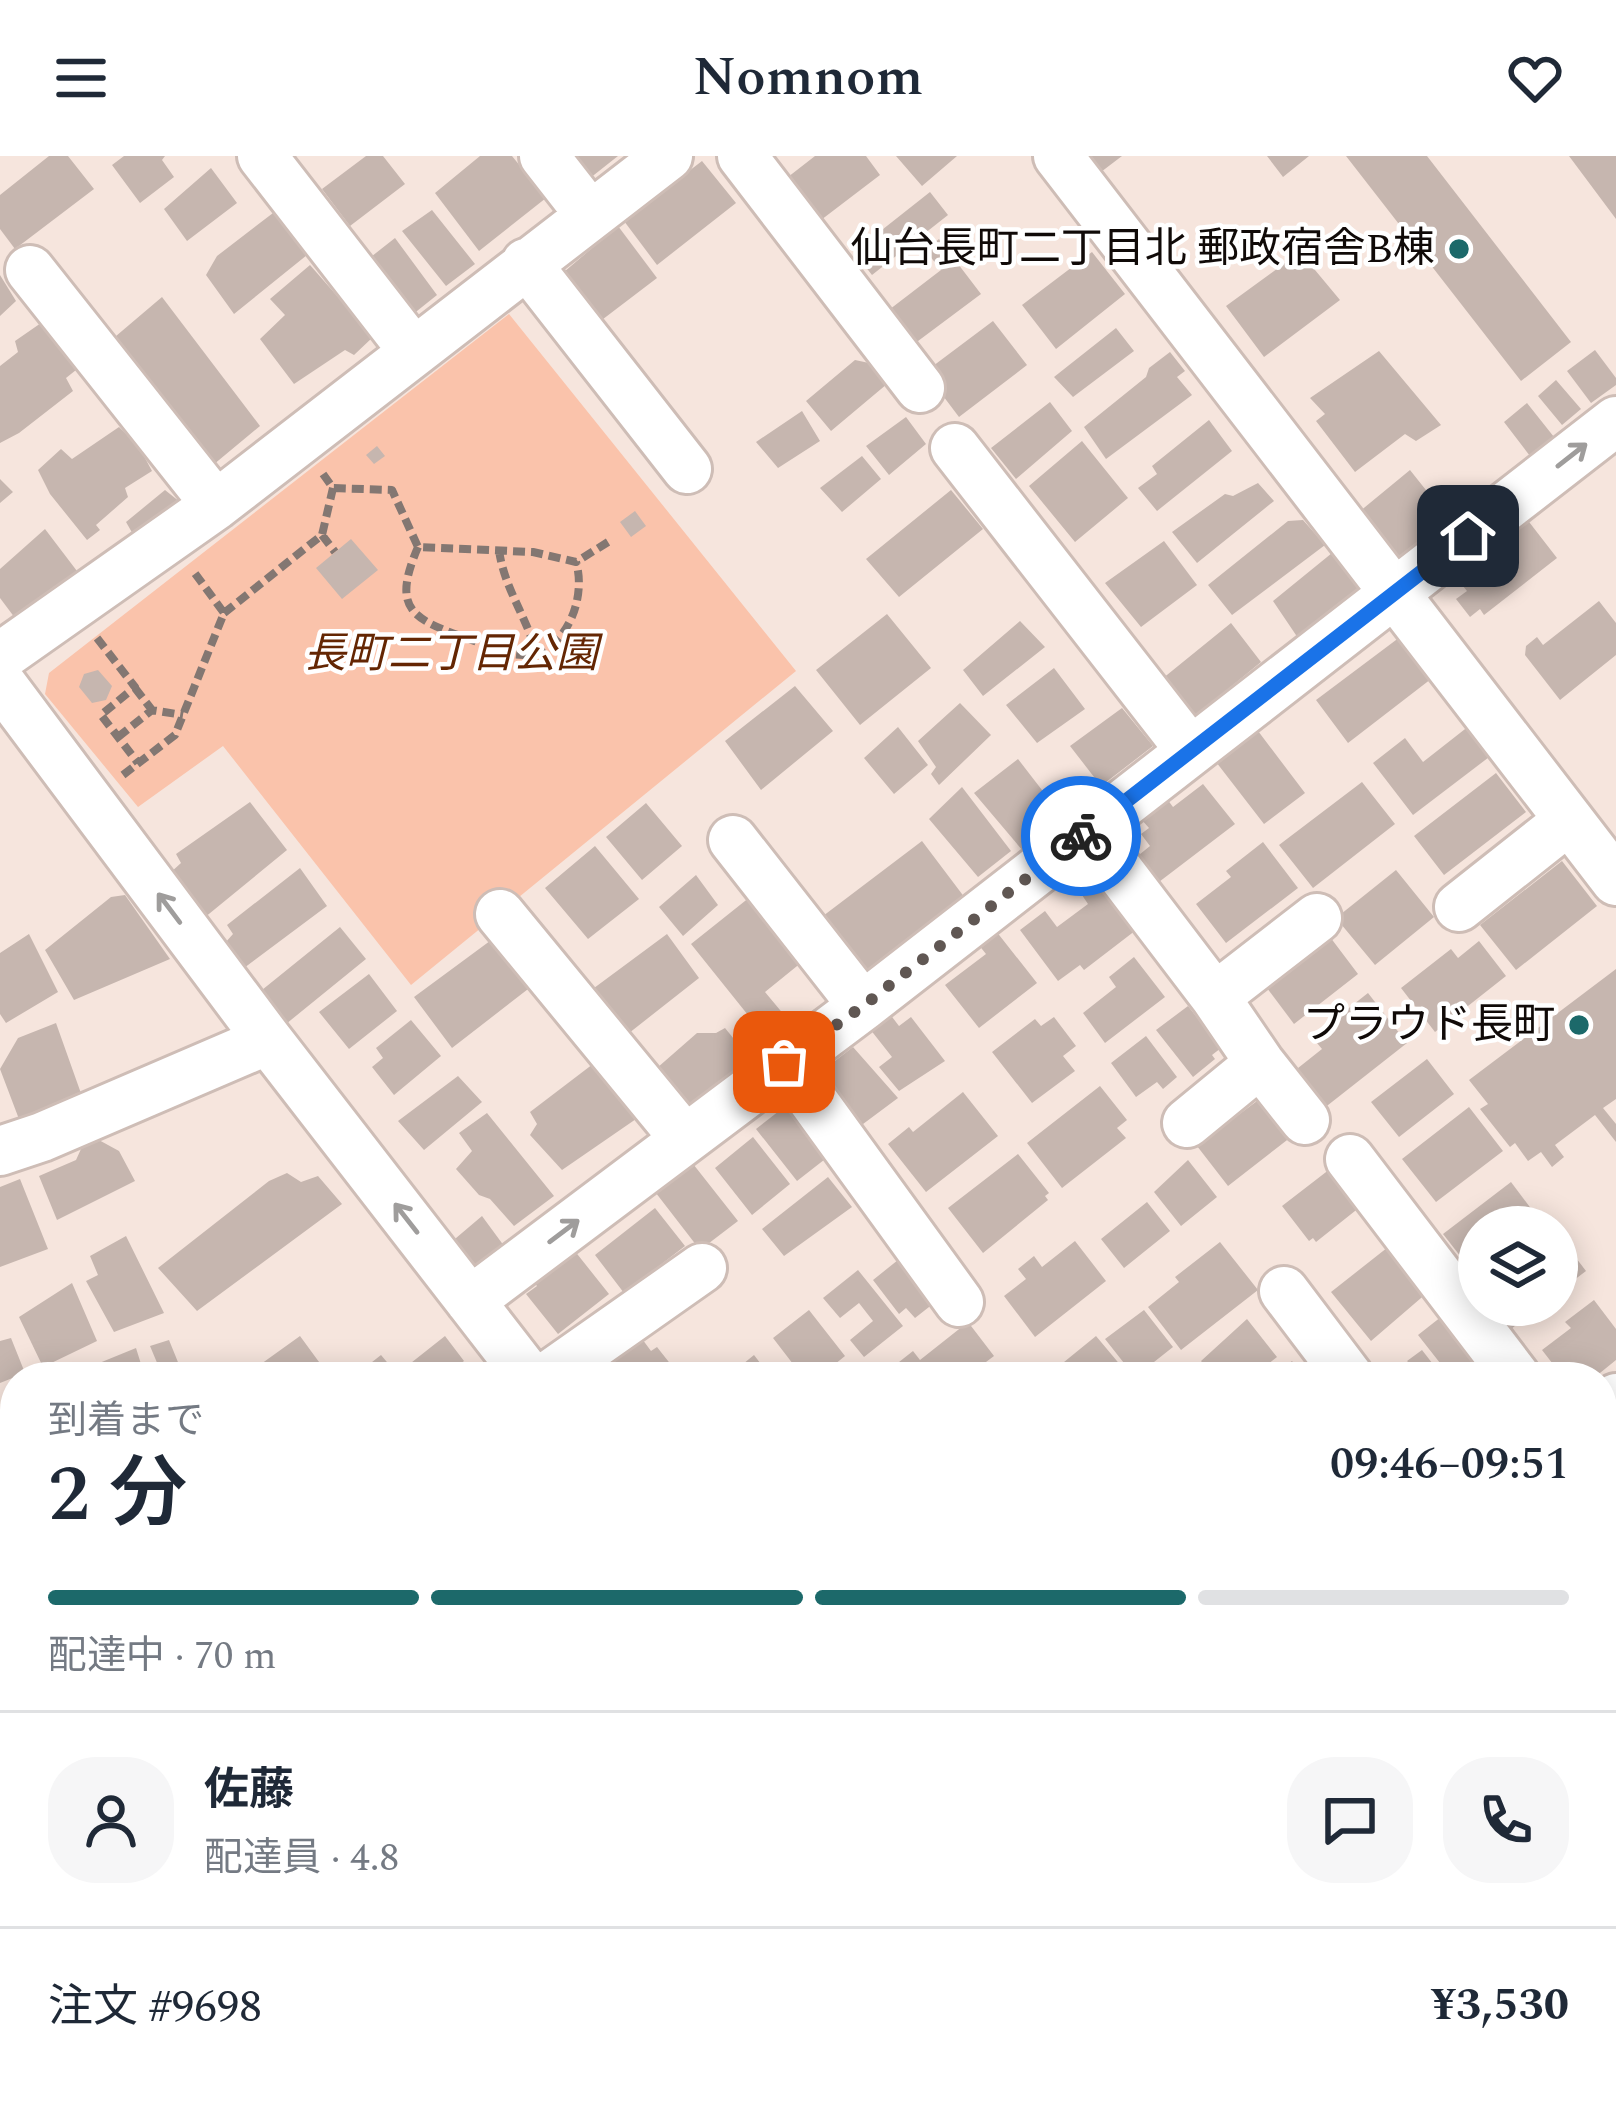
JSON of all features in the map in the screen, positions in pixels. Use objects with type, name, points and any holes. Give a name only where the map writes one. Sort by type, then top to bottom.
[{"type":"street","points":[[262,156],[414,352]]},
{"type":"street","points":[[544,156],[590,215]]},
{"type":"street","points":[[0,657],[215,505],[668,156]]},
{"type":"street","points":[[742,156],[920,388]]},
{"type":"street","points":[[1058,156],[1616,881]]},
{"type":"street","points":[[526,262],[687,469]]},
{"type":"street","points":[[30,270],[215,505]]},
{"type":"street","points":[[470,1301],[863,1006],[1616,421]]},
{"type":"street","points":[[955,448],[1190,750]]},
{"type":"street","points":[[0,682],[517,1362]]},
{"type":"street","points":[[1459,907],[1569,820]]},
{"type":"street","points":[[1088,830],[1305,1120]]},
{"type":"street","points":[[733,840],[863,1006]]},
{"type":"street","points":[[500,914],[685,1139]]},
{"type":"street","points":[[1215,997],[1317,918]]},
{"type":"street","points":[[0,1151],[268,1040]]},
{"type":"street","points":[[784,1062],[959,1302]]},
{"type":"street","points":[[1187,1123],[1260,1063]]},
{"type":"street","points":[[1350,1159],[1505,1362]]},
{"type":"street","points":[[568,1362],[702,1268]]},
{"type":"street","points":[[1284,1291],[1338,1362]]},
{"type":"path","points":[[316,465],[334,488],[392,490],[418,548],[405,578],[408,602],[415,617],[444,632],[516,655],[536,653],[554,642],[570,623],[581,579],[576,562]]},
{"type":"path","points":[[116,780],[176,735],[224,613],[322,535],[334,488]]},
{"type":"path","points":[[322,535],[335,552]]},
{"type":"path","points":[[418,548],[532,552],[576,562],[608,542]]},
{"type":"path","points":[[499,550],[503,577],[536,653]]},
{"type":"path","points":[[202,582],[224,613]]},
{"type":"path","points":[[87,625],[152,710],[183,715]]},
{"type":"path","points":[[134,687],[100,715],[138,763]]},
{"type":"path","points":[[118,737],[152,710]]},
{"type":"green space","name":"長町二丁目公園","points":[[509,314],[796,671],[411,985],[223,746],[138,807],[45,694],[49,673]]},
{"type":"building","points":[[49,156],[68,156],[94,189],[15,249],[0,229],[0,195]]},
{"type":"building","points":[[124,156],[165,156],[162,160],[174,177],[140,203],[112,165]]},
{"type":"building","points":[[366,156],[383,156],[405,184],[350,226],[322,189]]},
{"type":"building","points":[[480,156],[512,156],[546,198],[479,251],[435,193]]},
{"type":"building","points":[[557,156],[618,156],[580,186]]},
{"type":"building","points":[[815,156],[866,156],[880,175],[821,220],[788,177]]},
{"type":"building","points":[[896,156],[957,156],[922,186]]},
{"type":"building","points":[[1082,156],[1122,156],[1097,175]]},
{"type":"building","points":[[1267,156],[1309,156],[1283,177]]},
{"type":"building","name":"仙台長町二丁目北 郵政宿舎B棟","points":[[1346,156],[1427,156],[1571,342],[1521,381]]},
{"type":"building","points":[[1569,156],[1616,156],[1616,219]]},
{"type":"building","points":[[702,161],[736,203],[657,265],[624,221]]},
{"type":"building","points":[[211,168],[237,203],[187,241],[164,209]]},
{"type":"building","points":[[930,192],[948,215],[872,275],[854,252]]},
{"type":"building","points":[[432,210],[475,264],[446,286],[402,231]]},
{"type":"building","points":[[273,213],[307,255],[234,314],[206,275],[217,256]]},
{"type":"building","points":[[618,226],[657,278],[590,329],[551,283]]},
{"type":"building","points":[[395,238],[437,295],[407,319],[362,264]]},
{"type":"building","points":[[939,239],[981,294],[906,350],[881,316],[941,270],[925,250]]},
{"type":"building","points":[[1092,252],[1125,294],[1056,349],[1022,305]]},
{"type":"building","points":[[1300,252],[1340,300],[1264,357],[1226,306]]},
{"type":"building","points":[[310,265],[373,337],[354,355],[345,350],[294,384],[260,339],[285,315],[270,299]]},
{"type":"building","points":[[0,275],[16,301],[0,316]]},
{"type":"building","points":[[162,297],[260,426],[213,465],[109,342]]},
{"type":"building","points":[[993,321],[1027,365],[959,417],[925,372]]},
{"type":"building","points":[[41,323],[76,370],[66,378],[73,391],[0,443],[0,366],[18,352],[15,341]]},
{"type":"building","points":[[1116,328],[1134,351],[1073,397],[1054,377]]},
{"type":"building","points":[[1595,350],[1616,378],[1616,385],[1591,403],[1567,371]]},
{"type":"building","points":[[1379,351],[1441,425],[1416,441],[1405,434],[1355,472],[1316,421],[1325,414],[1310,398]]},
{"type":"building","points":[[1170,352],[1185,371],[1177,377],[1192,395],[1106,459],[1084,427]]},
{"type":"building","points":[[855,360],[869,363],[887,384],[831,431],[806,401]]},
{"type":"building","points":[[1556,380],[1581,409],[1562,425],[1538,396]]},
{"type":"building","points":[[1050,402],[1072,431],[1016,479],[991,448]]},
{"type":"building","points":[[1527,403],[1554,437],[1530,456],[1504,422]]},
{"type":"building","points":[[802,411],[820,441],[778,468],[756,442]]},
{"type":"building","points":[[906,417],[926,444],[889,475],[866,446]]},
{"type":"building","points":[[1209,420],[1232,451],[1157,511],[1138,488],[1157,474],[1152,466]]},
{"type":"building","points":[[119,427],[138,445],[152,471],[125,488],[128,497],[96,525],[100,530],[87,540],[50,494],[38,470],[61,449],[72,459]]},
{"type":"building","points":[[1082,441],[1128,498],[1075,542],[1029,486]]},
{"type":"building","points":[[377,446],[385,456],[374,464],[366,455]]},
{"type":"building","points":[[862,456],[881,479],[842,512],[820,488]]},
{"type":"building","points":[[1410,470],[1449,519],[1396,560],[1359,512]]},
{"type":"building","points":[[0,479],[13,492],[0,503]]},
{"type":"building","points":[[1258,483],[1274,501],[1197,563],[1172,532],[1225,494],[1233,496]]},
{"type":"building","points":[[165,490],[180,502],[134,536],[126,522]]},
{"type":"building","points":[[951,490],[983,529],[899,597],[866,559]]},
{"type":"building","points":[[635,511],[646,526],[631,537],[620,522]]},
{"type":"building","points":[[1526,518],[1557,558],[1484,615],[1480,609],[1470,617],[1456,599],[1467,591],[1453,574]]},
{"type":"building","points":[[1303,520],[1325,545],[1232,615],[1208,585],[1288,521]]},
{"type":"building","points":[[45,529],[80,575],[21,626],[0,598],[0,569]]},
{"type":"building","points":[[351,539],[378,570],[342,599],[316,568]]},
{"type":"building","points":[[1164,541],[1197,585],[1141,627],[1105,583]]},
{"type":"building","points":[[1332,553],[1359,590],[1298,638],[1273,601]]},
{"type":"building","points":[[1599,601],[1616,623],[1616,655],[1560,700],[1525,655],[1526,646],[1537,637],[1543,645]]},
{"type":"building","points":[[887,614],[931,668],[860,725],[816,670]]},
{"type":"building","points":[[1020,621],[1045,647],[983,696],[963,670]]},
{"type":"building","points":[[1231,623],[1261,662],[1194,717],[1162,679]]},
{"type":"building","points":[[1400,637],[1431,679],[1348,743],[1316,700]]},
{"type":"building","points":[[1054,668],[1085,709],[1037,743],[1006,705]]},
{"type":"building","points":[[98,670],[112,686],[106,700],[92,703],[79,687],[84,674]]},
{"type":"building","points":[[795,686],[833,731],[761,790],[725,741]]},
{"type":"building","points":[[960,703],[991,735],[939,785],[931,774],[936,767],[918,741]]},
{"type":"building","points":[[1122,708],[1153,746],[1101,786],[1070,746]]},
{"type":"building","points":[[1474,722],[1497,751],[1413,815],[1373,763],[1405,738],[1423,762]]},
{"type":"building","points":[[898,727],[928,765],[894,794],[864,758]]},
{"type":"building","points":[[1255,727],[1305,793],[1264,824],[1213,758]]},
{"type":"building","points":[[1018,759],[1052,803],[1036,818],[1047,830],[1023,851],[974,793]]},
{"type":"building","points":[[1496,773],[1526,812],[1444,875],[1414,836]]},
{"type":"building","points":[[1362,782],[1395,824],[1313,888],[1279,845]]},
{"type":"building","points":[[1203,784],[1235,824],[1155,885],[1134,859],[1150,846],[1141,834],[1149,828],[1141,819],[1167,799],[1173,807]]},
{"type":"building","points":[[962,787],[1011,851],[978,877],[929,819]]},
{"type":"building","points":[[250,802],[287,850],[204,918],[170,873],[181,863],[176,854]]},
{"type":"building","points":[[646,803],[682,846],[642,880],[606,837]]},
{"type":"building","points":[[922,841],[965,898],[867,971],[823,916]]},
{"type":"building","points":[[1263,842],[1298,888],[1226,943],[1196,904],[1231,877],[1226,871]]},
{"type":"building","points":[[595,846],[639,899],[588,939],[545,888]]},
{"type":"building","points":[[1562,861],[1597,906],[1516,970],[1480,925]]},
{"type":"building","points":[[300,868],[327,906],[244,968],[225,943],[233,934],[227,925]]},
{"type":"building","points":[[1396,870],[1434,917],[1375,965],[1336,918]]},
{"type":"building","points":[[696,875],[718,905],[683,936],[659,907]]},
{"type":"building","points":[[1101,876],[1140,927],[1084,970],[1080,965],[1058,981],[1020,930],[1045,911],[1057,927],[1088,904],[1080,892]]},
{"type":"building","points":[[125,895],[170,959],[74,1000],[45,950],[111,897]]},
{"type":"building","points":[[750,897],[802,962],[765,992],[790,1022],[768,1040],[691,944]]},
{"type":"building","points":[[340,927],[366,959],[286,1024],[262,990]]},
{"type":"building","points":[[1324,929],[1358,974],[1294,1024],[1264,984]]},
{"type":"building","points":[[996,931],[1037,983],[979,1028],[945,985],[986,954],[978,944]]},
{"type":"building","points":[[29,934],[58,992],[6,1023],[0,1014],[0,953]]},
{"type":"building","points":[[667,934],[699,978],[624,1037],[590,991]]},
{"type":"building","points":[[494,938],[532,986],[452,1048],[414,997]]},
{"type":"building","points":[[1479,941],[1506,976],[1435,1032],[1401,988],[1451,949],[1458,958]]},
{"type":"building","points":[[1134,957],[1165,997],[1105,1043],[1083,1013],[1116,987],[1109,977]]},
{"type":"building","name":"プラウド長町","points":[[1616,969],[1616,1099],[1603,1108],[1616,1124],[1616,1142],[1595,1115],[1555,1145],[1564,1157],[1552,1167],[1541,1152],[1528,1161],[1515,1143],[1510,1147],[1480,1109],[1488,1104],[1469,1080]]},
{"type":"building","points":[[369,974],[397,1011],[349,1049],[319,1012]]},
{"type":"building","points":[[1368,993],[1407,1043],[1323,1109],[1293,1072],[1322,1049],[1312,1037]]},
{"type":"building","points":[[1188,1006],[1221,1048],[1193,1077],[1156,1030]]},
{"type":"building","points":[[886,1009],[899,1026],[911,1017],[945,1061],[899,1091],[879,1067],[892,1057],[866,1024]]},
{"type":"building","points":[[1054,1017],[1076,1046],[1063,1056],[1075,1071],[1032,1103],[992,1052],[1035,1019],[1041,1026]]},
{"type":"building","points":[[411,1020],[441,1056],[394,1095],[372,1067],[383,1058],[376,1048]]},
{"type":"building","points":[[56,1023],[83,1099],[22,1127],[0,1069],[18,1038]]},
{"type":"building","points":[[725,1028],[751,1060],[682,1117],[649,1075],[697,1033]]},
{"type":"building","points":[[1146,1036],[1177,1077],[1163,1089],[1157,1082],[1136,1097],[1111,1063]]},
{"type":"building","points":[[853,1047],[898,1098],[859,1127],[817,1075]]},
{"type":"building","points":[[1427,1059],[1454,1094],[1399,1137],[1371,1102]]},
{"type":"building","points":[[593,1064],[636,1119],[562,1170],[530,1135],[537,1124],[530,1112]]},
{"type":"building","points":[[458,1076],[482,1102],[424,1150],[398,1121]]},
{"type":"building","points":[[1100,1086],[1127,1120],[1117,1128],[1126,1138],[1062,1188],[1027,1143]]},
{"type":"building","points":[[963,1092],[998,1136],[926,1192],[888,1144],[909,1127],[913,1132]]},
{"type":"building","points":[[1261,1098],[1291,1137],[1228,1186],[1197,1146]]},
{"type":"building","points":[[788,1104],[829,1156],[797,1181],[756,1129]]},
{"type":"building","points":[[1469,1107],[1503,1151],[1436,1202],[1402,1159]]},
{"type":"building","points":[[487,1113],[554,1196],[514,1226],[456,1169],[472,1151],[459,1133]]},
{"type":"building","points":[[753,1137],[790,1184],[752,1215],[715,1168]]},
{"type":"building","points":[[97,1139],[119,1151],[135,1181],[57,1220],[39,1176],[76,1160],[81,1149]]},
{"type":"building","points":[[1018,1154],[1049,1193],[1048,1200],[983,1253],[948,1208]]},
{"type":"building","points":[[686,1155],[738,1221],[700,1250],[649,1184]]},
{"type":"building","points":[[1188,1160],[1217,1197],[1181,1226],[1154,1192]]},
{"type":"building","points":[[1330,1169],[1360,1207],[1316,1242],[1309,1241],[1282,1206]]},
{"type":"building","points":[[287,1173],[301,1182],[318,1176],[342,1204],[197,1311],[158,1268],[269,1181]]},
{"type":"building","points":[[828,1177],[852,1207],[784,1256],[762,1229]]},
{"type":"building","points":[[20,1179],[48,1249],[0,1267],[0,1187]]},
{"type":"building","points":[[1511,1182],[1529,1206],[1480,1206]]},
{"type":"building","points":[[1147,1202],[1170,1231],[1124,1268],[1101,1239]]},
{"type":"building","points":[[655,1208],[685,1246],[624,1293],[595,1255]]},
{"type":"building","points":[[482,1216],[507,1250],[472,1276],[449,1244]]},
{"type":"building","points":[[1458,1223],[1458,1253],[1443,1234]]},
{"type":"building","points":[[126,1236],[164,1313],[114,1332],[86,1281],[98,1275],[90,1256]]},
{"type":"building","points":[[1397,1240],[1435,1286],[1371,1341],[1331,1292]]},
{"type":"building","points":[[1075,1241],[1106,1281],[1035,1337],[1004,1296],[1026,1279],[1018,1269],[1034,1256],[1042,1267]]},
{"type":"building","points":[[1220,1242],[1258,1290],[1181,1350],[1148,1307],[1179,1282],[1175,1277]]},
{"type":"building","points":[[570,1245],[609,1294],[558,1334],[526,1294],[537,1286],[529,1276]]},
{"type":"building","points":[[908,1252],[943,1296],[915,1318],[906,1308],[899,1314],[873,1280]]},
{"type":"building","points":[[858,1270],[903,1326],[864,1357],[850,1340],[873,1321],[859,1303],[840,1318],[823,1298]]},
{"type":"building","points":[[72,1283],[97,1341],[53,1362],[41,1362],[19,1317]]},
{"type":"building","points":[[1594,1300],[1616,1329],[1616,1360],[1551,1362],[1542,1350],[1578,1326],[1578,1312]]},
{"type":"building","points":[[809,1310],[845,1356],[838,1362],[791,1362],[773,1338]]},
{"type":"building","points":[[1144,1310],[1173,1347],[1154,1362],[1123,1362],[1105,1339]]},
{"type":"building","points":[[1446,1313],[1483,1362],[1439,1362],[1418,1335]]},
{"type":"building","points":[[1247,1319],[1277,1357],[1271,1362],[1201,1361]]},
{"type":"building","points":[[968,1322],[994,1356],[986,1362],[899,1362],[913,1351],[920,1360]]},
{"type":"building","points":[[634,1328],[651,1351],[657,1347],[669,1362],[590,1362]]},
{"type":"building","points":[[300,1336],[319,1362],[264,1362]]},
{"type":"building","points":[[445,1336],[464,1361],[463,1362],[412,1362]]},
{"type":"building","points":[[1096,1336],[1118,1362],[1064,1362]]},
{"type":"building","points":[[11,1338],[21,1362],[0,1362],[0,1341]]},
{"type":"building","points":[[169,1340],[178,1362],[157,1362],[150,1346]]},
{"type":"building","points":[[136,1348],[140,1362],[102,1362]]},
{"type":"building","points":[[1422,1350],[1431,1362],[1408,1362]]},
{"type":"way so far","points":[[784,1062],[1081,836]]},
{"type":"place","name":"仙台長町二丁目北 郵政宿舎B棟","points":[[1459,249]]},
{"type":"place","name":"プラウド長町","points":[[1579,1025]]},
{"type":"route","points":[[1081,836],[1468,536]]}]
